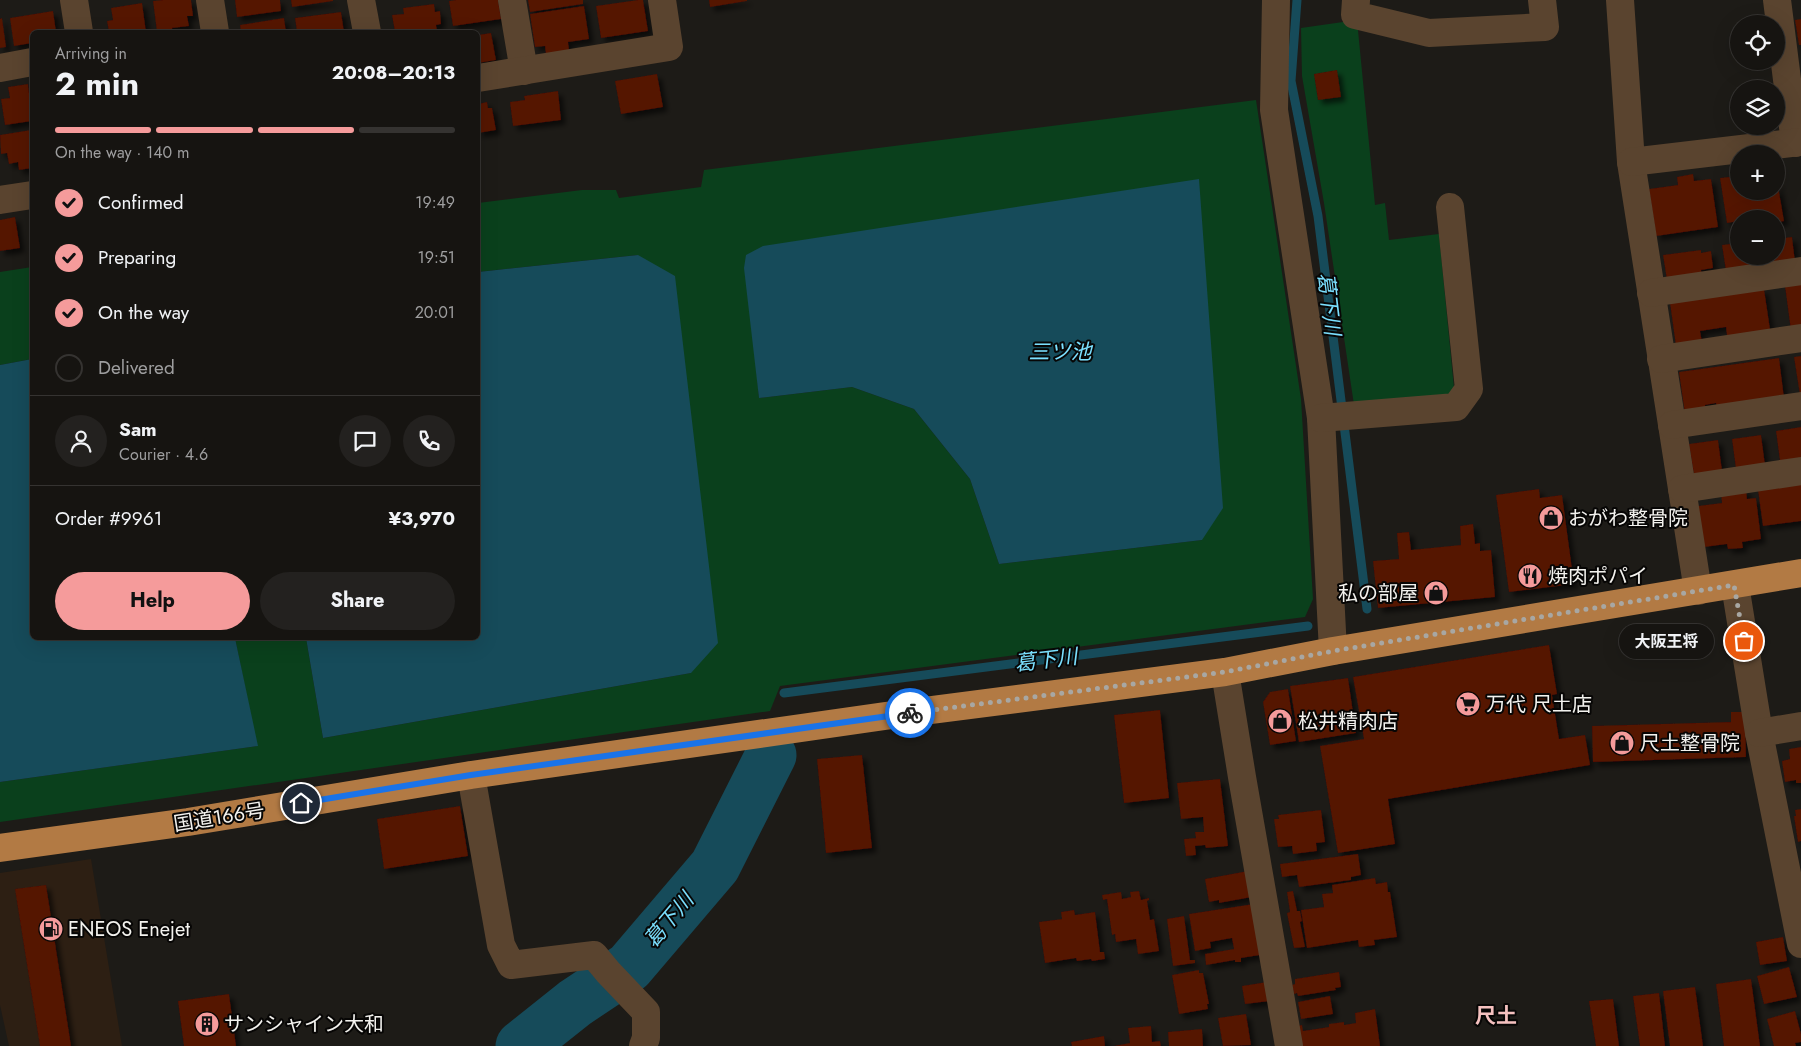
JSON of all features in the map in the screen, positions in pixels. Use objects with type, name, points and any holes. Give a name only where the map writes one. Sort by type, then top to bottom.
[{"type":"highway","name":"国道166号","points":[[0,848],[188,822],[471,775],[885,716],[1225,672],[1333,651],[1801,573]]},
{"type":"street","points":[[74,0],[79,30]]},
{"type":"street","points":[[210,0],[215,30]]},
{"type":"street","points":[[361,0],[367,30]]},
{"type":"street","points":[[512,0],[524,71]]},
{"type":"street","points":[[480,78],[668,47],[662,0]]},
{"type":"street","points":[[1276,0],[1274,110],[1321,418],[1333,651]]},
{"type":"street","points":[[1356,0],[1355,15],[1429,33],[1545,27],[1542,0]]},
{"type":"street","points":[[1620,0],[1631,162],[1698,591]]},
{"type":"street","points":[[1631,162],[1798,143],[1794,74],[1782,0]]},
{"type":"street","points":[[0,68],[30,62]]},
{"type":"street","points":[[0,200],[30,195]]},
{"type":"street","points":[[1321,418],[1456,407],[1469,389],[1450,208]]},
{"type":"street","points":[[1652,293],[1801,271]]},
{"type":"street","points":[[1662,359],[1801,338]]},
{"type":"street","points":[[1672,425],[1801,406]]},
{"type":"street","points":[[1682,489],[1801,471]]},
{"type":"street","points":[[1734,585],[1759,734],[1794,871],[1801,944]]},
{"type":"street","points":[[1225,672],[1289,1046]]},
{"type":"street","points":[[1759,734],[1801,726]]},
{"type":"street","points":[[471,775],[501,945],[510,965],[594,955],[646,1012],[646,1038],[643,1046]]},
{"type":"shaded area","name":"ENEOS Enejet","points":[[91,859],[122,1046],[9,1046],[0,1005],[0,873]]},
{"type":"green space","points":[[1357,20],[1375,205],[1385,203],[1389,240],[1439,234],[1454,388],[1452,396],[1354,405],[1324,203],[1302,76],[1301,28]]},
{"type":"green space","points":[[1256,100],[1301,399],[1313,599],[1305,617],[780,686],[770,711],[0,822],[0,782],[257,746],[235,640],[306,640],[323,738],[691,673],[638,255],[480,272],[480,203],[582,190],[616,190],[619,198],[701,187],[704,170]],"holes":[[[746,255],[1202,540],[999,564],[970,479],[914,409],[852,387],[759,398]]]},
{"type":"green space","points":[[30,267],[30,359],[0,365],[0,272]]},
{"type":"water","name":"三ツ池","points":[[1199,179],[1223,508],[1202,540],[999,564],[970,479],[914,409],[852,387],[759,398],[744,268],[746,255],[763,246]]},
{"type":"water","points":[[638,255],[675,276],[718,643],[691,673],[323,738],[306,640],[480,640],[480,272]]},
{"type":"water","points":[[30,359],[30,640],[235,640],[258,746],[0,782],[0,365]]},
{"type":"building","points":[[191,0],[193,16],[187,16],[189,26],[172,28],[172,30],[157,30],[153,1]]},
{"type":"building","points":[[235,0],[280,0],[281,11],[237,17]]},
{"type":"building","points":[[291,0],[333,0],[333,1],[292,7]]},
{"type":"building","points":[[498,0],[501,19],[453,26],[449,1]]},
{"type":"building","points":[[528,0],[583,0],[583,4],[530,12]]},
{"type":"building","points":[[643,0],[648,31],[601,38],[596,6]]},
{"type":"building","points":[[709,0],[747,0],[747,1],[710,7]]},
{"type":"building","points":[[142,3],[146,30],[109,30],[107,21],[113,20],[111,8]]},
{"type":"building","points":[[434,4],[435,12],[440,11],[441,24],[436,25],[437,30],[395,30],[392,15],[404,14],[403,8]]},
{"type":"building","points":[[584,6],[589,39],[568,42],[569,50],[546,54],[545,46],[535,47],[530,14]]},
{"type":"building","points":[[53,11],[56,30],[30,30],[30,43],[14,46],[10,18]]},
{"type":"building","points":[[341,12],[344,30],[297,30],[295,18]]},
{"type":"building","points":[[2,18],[6,47],[0,48],[0,19]]},
{"type":"building","points":[[284,18],[286,30],[241,30],[240,25]]},
{"type":"building","points":[[1801,19],[1801,45],[1799,45],[1795,20]]},
{"type":"building","points":[[491,33],[496,60],[480,63],[480,35]]},
{"type":"building","points":[[1337,70],[1341,97],[1318,100],[1314,74]]},
{"type":"building","points":[[657,74],[663,107],[621,114],[615,81]]},
{"type":"building","points":[[28,84],[30,121],[5,125],[1,99],[10,98],[8,87]]},
{"type":"building","points":[[558,91],[561,120],[513,126],[510,102],[525,100],[524,96]]},
{"type":"building","points":[[487,102],[488,108],[492,108],[496,130],[480,133],[480,104]]},
{"type":"building","points":[[30,130],[30,168],[19,170],[18,162],[9,164],[7,153],[1,154],[0,135]]},
{"type":"building","points":[[1693,174],[1694,181],[1711,179],[1718,227],[1656,236],[1649,189],[1678,185],[1677,177]]},
{"type":"building","points":[[1730,177],[1730,200],[1780,200],[1782,210],[1730,210],[1730,222],[1727,223],[1720,178]]},
{"type":"building","points":[[15,217],[20,248],[0,251],[0,220]]},
{"type":"building","points":[[1792,237],[1795,262],[1785,263],[1785,238]]},
{"type":"building","points":[[1730,244],[1730,265],[1764,266],[1726,271],[1722,245]]},
{"type":"building","points":[[1701,250],[1701,253],[1711,251],[1713,268],[1701,270],[1702,275],[1667,280],[1663,255]]},
{"type":"building","points":[[1801,284],[1801,330],[1791,331],[1785,286]]},
{"type":"building","points":[[1764,289],[1771,336],[1727,335],[1726,327],[1700,331],[1702,342],[1676,346],[1670,303]]},
{"type":"building","points":[[1801,356],[1801,395],[1800,395],[1794,357]]},
{"type":"building","points":[[1779,358],[1784,398],[1717,408],[1716,403],[1705,405],[1706,411],[1685,414],[1679,372]]},
{"type":"building","points":[[1801,427],[1801,458],[1780,461],[1776,431]]},
{"type":"building","points":[[1761,435],[1765,465],[1736,469],[1732,439]]},
{"type":"building","points":[[1718,440],[1722,471],[1694,475],[1689,444]]},
{"type":"building","points":[[1801,484],[1801,521],[1763,526],[1758,490]]},
{"type":"building","points":[[1539,489],[1540,498],[1562,495],[1574,584],[1509,592],[1496,495]]},
{"type":"building","points":[[1746,489],[1747,499],[1756,498],[1761,539],[1742,542],[1743,548],[1728,549],[1727,544],[1704,547],[1698,506],[1722,503],[1721,493]]},
{"type":"building","points":[[1473,524],[1475,544],[1480,543],[1480,551],[1491,550],[1495,597],[1378,608],[1373,561],[1399,559],[1397,533],[1409,532],[1411,550],[1461,545],[1460,526]]},
{"type":"building","points":[[1549,645],[1557,694],[1552,695],[1559,739],[1585,735],[1590,765],[1388,799],[1395,844],[1338,853],[1320,746],[1364,739],[1353,677]]},
{"type":"building","points":[[1348,678],[1356,733],[1299,742],[1290,686]]},
{"type":"building","name":"松井精肉店","points":[[1288,689],[1296,741],[1270,745],[1263,702],[1270,692]]},
{"type":"building","points":[[1160,710],[1169,798],[1124,803],[1114,715]]},
{"type":"building","points":[[1731,712],[1745,712],[1746,757],[1593,762],[1592,726],[1731,722]]},
{"type":"building","points":[[1801,747],[1801,783],[1796,783],[1796,780],[1785,782],[1782,761],[1790,759],[1789,749]]},
{"type":"building","points":[[862,755],[872,848],[826,853],[817,759]]},
{"type":"building","points":[[1220,779],[1228,846],[1206,848],[1205,845],[1195,846],[1196,855],[1186,856],[1184,839],[1196,838],[1195,832],[1204,832],[1203,817],[1181,819],[1177,783]]},
{"type":"building","points":[[460,806],[468,856],[384,869],[377,819]]},
{"type":"building","points":[[1801,809],[1801,841],[1798,842],[1794,816],[1796,816],[1795,810]]},
{"type":"building","points":[[1321,810],[1325,842],[1316,843],[1317,851],[1293,854],[1292,846],[1278,847],[1274,819],[1279,819],[1278,815]]},
{"type":"building","points":[[1358,854],[1361,875],[1351,877],[1351,880],[1299,887],[1297,875],[1282,877],[1280,864]]},
{"type":"building","points":[[1248,871],[1252,897],[1219,903],[1219,900],[1209,902],[1205,879]]},
{"type":"building","points":[[1375,878],[1376,884],[1387,882],[1397,937],[1374,940],[1375,945],[1359,947],[1358,940],[1307,948],[1301,910],[1324,907],[1322,894],[1333,893],[1332,885]]},
{"type":"building","points":[[46,885],[71,1046],[40,1046],[15,889]]},
{"type":"building","points":[[1139,891],[1141,900],[1149,898],[1147,901],[1150,920],[1154,919],[1159,951],[1138,954],[1136,939],[1116,942],[1115,934],[1112,935],[1107,899],[1103,900],[1102,895],[1121,892],[1122,899],[1131,897],[1130,892]]},
{"type":"building","points":[[1293,891],[1297,911],[1300,911],[1302,921],[1300,922],[1305,947],[1294,948],[1287,913],[1290,912],[1287,892]]},
{"type":"building","points":[[1254,904],[1260,955],[1241,958],[1241,962],[1235,962],[1235,960],[1206,965],[1205,954],[1234,949],[1232,938],[1210,942],[1211,948],[1195,951],[1189,914]]},
{"type":"building","points":[[1074,910],[1075,915],[1095,912],[1100,952],[1104,952],[1105,959],[1077,961],[1076,958],[1045,963],[1039,922],[1062,919],[1061,912]]},
{"type":"building","points":[[1184,916],[1190,960],[1195,960],[1195,963],[1173,966],[1167,919]]},
{"type":"building","points":[[1783,937],[1787,961],[1760,965],[1756,942]]},
{"type":"building","points":[[1789,967],[1797,997],[1764,1004],[1757,976]]},
{"type":"building","points":[[1199,970],[1199,973],[1203,973],[1209,1004],[1207,1004],[1208,1009],[1179,1014],[1172,975]]},
{"type":"building","points":[[1339,972],[1341,987],[1335,988],[1336,990],[1298,996],[1297,993],[1294,994],[1292,985],[1295,984],[1295,979]]},
{"type":"building","points":[[1751,979],[1760,1046],[1724,1046],[1716,984]]},
{"type":"building","points":[[1267,982],[1270,1001],[1245,1004],[1242,986]]},
{"type":"building","points":[[1695,987],[1703,1046],[1670,1046],[1663,991]]},
{"type":"building","points":[[1659,993],[1665,1046],[1640,1046],[1633,996]]},
{"type":"building","name":"サンシャイン大和","points":[[229,994],[236,1046],[184,1046],[178,1001]]},
{"type":"building","points":[[1330,996],[1333,1014],[1301,1019],[1298,1002]]},
{"type":"building","points":[[1613,999],[1619,1046],[1596,1046],[1589,1001]]},
{"type":"building","points":[[1375,1009],[1380,1046],[1301,1046],[1298,1026],[1302,1025],[1303,1031],[1329,1027],[1329,1024],[1344,1022],[1344,1025],[1356,1023],[1355,1013]]},
{"type":"building","points":[[1795,1011],[1801,1034],[1801,1042],[1795,1043],[1796,1046],[1774,1046],[1767,1019]]},
{"type":"building","points":[[1246,1014],[1251,1045],[1223,1046],[1218,1018]]},
{"type":"building","points":[[1151,1026],[1152,1042],[1160,1041],[1161,1046],[1114,1046],[1130,1043],[1128,1028]]},
{"type":"building","points":[[1202,1029],[1203,1046],[1169,1046],[1168,1032]]},
{"type":"building","points":[[1104,1036],[1105,1046],[1072,1046],[1071,1042]]},
{"type":"waterway","name":"葛下川","points":[[1297,0],[1291,81],[1318,216],[1367,609]]},
{"type":"waterway","name":"葛下川","points":[[784,693],[1308,626]]},
{"type":"waterway","name":"葛下川","points":[[521,1046],[575,1003],[629,967],[715,866],[771,755]]},
{"type":"way so far","points":[[910,713],[1225,672],[1333,651],[1734,585],[1744,641]]},
{"type":"place","name":"おがわ整骨院","points":[[1551,518]]},
{"type":"place","name":"焼肉ポパイ","points":[[1530,576]]},
{"type":"place","name":"私の部屋","points":[[1436,593]]},
{"type":"place","name":"大阪王将","points":[[1744,641]]},
{"type":"place","name":"万代 尺土店","points":[[1468,704]]},
{"type":"place","name":"松井精肉店","points":[[1280,721]]},
{"type":"place","name":"尺土整骨院","points":[[1622,743]]},
{"type":"place","name":"ENEOS Enejet","points":[[51,929]]},
{"type":"place","name":"サンシャイン大和","points":[[207,1024]]},
{"type":"district","name":"尺土","points":[[1496,1016]]},
{"type":"route","points":[[301,803],[471,775],[910,713]]}]
